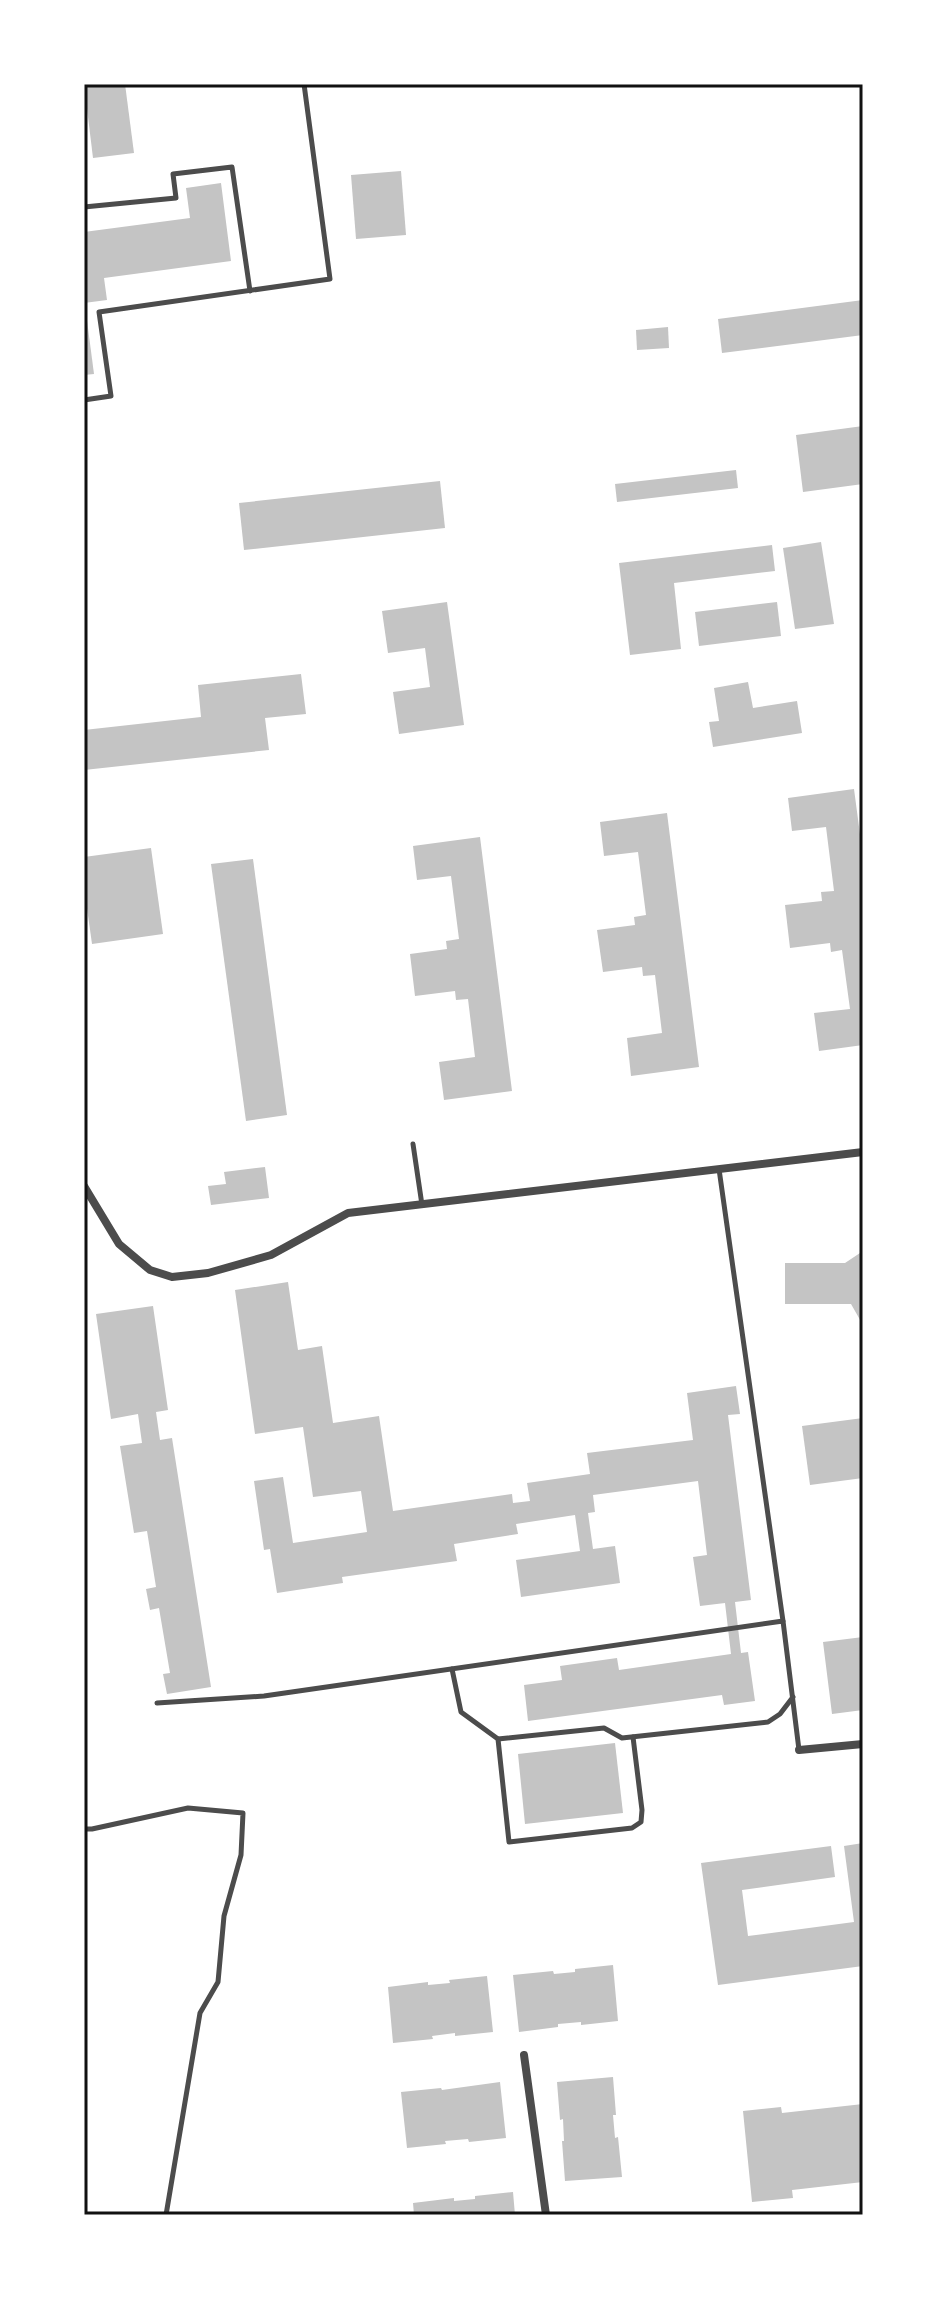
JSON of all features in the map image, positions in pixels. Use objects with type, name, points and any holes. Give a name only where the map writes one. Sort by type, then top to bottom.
[{"type":"street","points":[[84,1186],[119,1244],[150,1270],[172,1277],[208,1273],[271,1255],[348,1213],[863,1152]]},
{"type":"street","points":[[799,1750],[863,1744]]},
{"type":"street","points":[[524,2055],[546,2215]]},
{"type":"lane","points":[[84,400],[111,396],[99,312],[330,279],[304,84]]},
{"type":"lane","points":[[84,207],[176,198],[173,174],[232,167],[250,291]]},
{"type":"lane","points":[[413,1144],[422,1205]]},
{"type":"lane","points":[[719,1169],[799,1750]]},
{"type":"lane","points":[[157,1703],[264,1696],[783,1621]]},
{"type":"lane","points":[[452,1669],[461,1712],[498,1739],[604,1728],[622,1738],[768,1722],[780,1714],[793,1697]]},
{"type":"lane","points":[[498,1739],[509,1842],[632,1828],[641,1822],[633,1737]]},
{"type":"lane","points":[[84,1829],[188,1808],[243,1813],[241,1855],[224,1916],[218,1982],[200,2013],[166,2215]]},
{"type":"building","points":[[84,84],[125,84],[134,153],[93,158]]},
{"type":"building","points":[[401,171],[406,235],[356,239],[351,175]]},
{"type":"building","points":[[221,183],[231,261],[104,278],[107,300],[84,303],[84,232],[190,218],[186,188]]},
{"type":"building","points":[[863,300],[863,335],[722,353],[718,319]]},
{"type":"building","points":[[84,314],[94,374],[84,375]]},
{"type":"building","points":[[668,327],[669,348],[637,350],[636,330]]},
{"type":"building","points":[[863,426],[863,484],[803,492],[796,435]]},
{"type":"building","points":[[736,470],[738,488],[617,502],[615,484]]},
{"type":"building","points":[[440,481],[445,528],[244,550],[239,503]]},
{"type":"building","points":[[821,542],[834,624],[795,629],[783,548]]},
{"type":"building","points":[[772,545],[775,571],[674,583],[681,649],[630,655],[619,563]]},
{"type":"building","points":[[447,602],[464,725],[399,734],[393,692],[430,687],[425,648],[388,653],[382,611]]},
{"type":"building","points":[[777,602],[781,636],[699,646],[695,612]]},
{"type":"building","points":[[301,674],[306,714],[265,718],[269,750],[84,770],[84,730],[201,717],[198,685]]},
{"type":"building","points":[[748,682],[753,708],[797,701],[802,733],[713,747],[709,722],[719,721],[714,688]]},
{"type":"building","points":[[854,789],[863,857],[863,1045],[819,1051],[814,1013],[850,1009],[842,950],[831,952],[830,943],[790,948],[785,905],[822,901],[821,892],[834,891],[826,827],[792,831],[788,798]]},
{"type":"building","points":[[667,813],[699,1067],[631,1076],[627,1038],[662,1033],[655,975],[643,976],[642,967],[603,972],[597,930],[635,925],[634,917],[646,915],[638,852],[604,856],[600,822]]},
{"type":"building","points":[[480,837],[512,1091],[444,1100],[439,1062],[475,1057],[468,999],[456,1000],[455,991],[415,996],[410,954],[447,949],[446,941],[459,939],[451,876],[417,880],[413,846]]},
{"type":"building","points":[[151,848],[163,934],[92,944],[84,887],[84,857]]},
{"type":"building","points":[[253,859],[287,1115],[246,1121],[211,864]]},
{"type":"building","points":[[265,1167],[269,1198],[211,1205],[208,1186],[226,1184],[224,1172]]},
{"type":"building","points":[[863,1251],[863,1325],[851,1304],[785,1304],[785,1263],[845,1263]]},
{"type":"building","points":[[288,1282],[298,1350],[322,1346],[333,1423],[379,1416],[393,1511],[512,1494],[513,1503],[530,1501],[527,1483],[590,1474],[587,1453],[693,1440],[687,1393],[736,1386],[740,1414],[728,1415],[751,1600],[735,1602],[741,1653],[748,1652],[755,1701],[724,1705],[722,1695],[528,1721],[524,1685],[562,1680],[560,1666],[617,1658],[619,1670],[731,1654],[725,1603],[700,1606],[693,1557],[707,1555],[698,1481],[593,1495],[595,1512],[588,1513],[593,1549],[615,1546],[620,1583],[521,1597],[516,1560],[580,1551],[575,1515],[516,1524],[518,1534],[454,1544],[457,1561],[342,1577],[343,1583],[277,1593],[270,1549],[264,1550],[254,1481],[283,1477],[293,1543],[367,1532],[361,1491],[313,1497],[303,1427],[255,1434],[235,1290]]},
{"type":"building","points":[[153,1306],[168,1410],[156,1412],[160,1440],[172,1438],[211,1687],[167,1694],[163,1674],[170,1673],[159,1608],[150,1610],[146,1589],[156,1587],[147,1531],[134,1533],[120,1446],[142,1443],[138,1414],[111,1419],[96,1314]]},
{"type":"building","points":[[863,1418],[863,1478],[810,1485],[802,1426]]},
{"type":"building","points":[[863,1637],[863,1710],[832,1714],[823,1642]]},
{"type":"building","points":[[615,1743],[623,1813],[525,1824],[518,1754]]},
{"type":"building","points":[[863,1843],[863,1966],[718,1985],[701,1863],[831,1846],[835,1877],[742,1890],[748,1936],[854,1922],[844,1846]]},
{"type":"building","points":[[613,1965],[618,2021],[558,2024],[558,2027],[519,2032],[513,1975],[575,1972],[575,1969]]},
{"type":"building","points":[[487,1976],[493,2032],[455,2036],[455,2033],[432,2036],[433,2039],[393,2043],[388,1987],[428,1982],[428,1985],[450,1983],[449,1980]]},
{"type":"building","points":[[613,2077],[615,2138],[618,2137],[622,2177],[565,2181],[563,2119],[560,2120],[557,2082]]},
{"type":"building","points":[[500,2082],[506,2138],[445,2141],[446,2144],[407,2148],[401,2092]]},
{"type":"building","points":[[863,2104],[863,2182],[792,2190],[793,2198],[752,2202],[743,2111],[781,2107],[782,2113]]},
{"type":"building","points":[[513,2192],[515,2215],[414,2215],[413,2203],[475,2199],[475,2196]]}]
